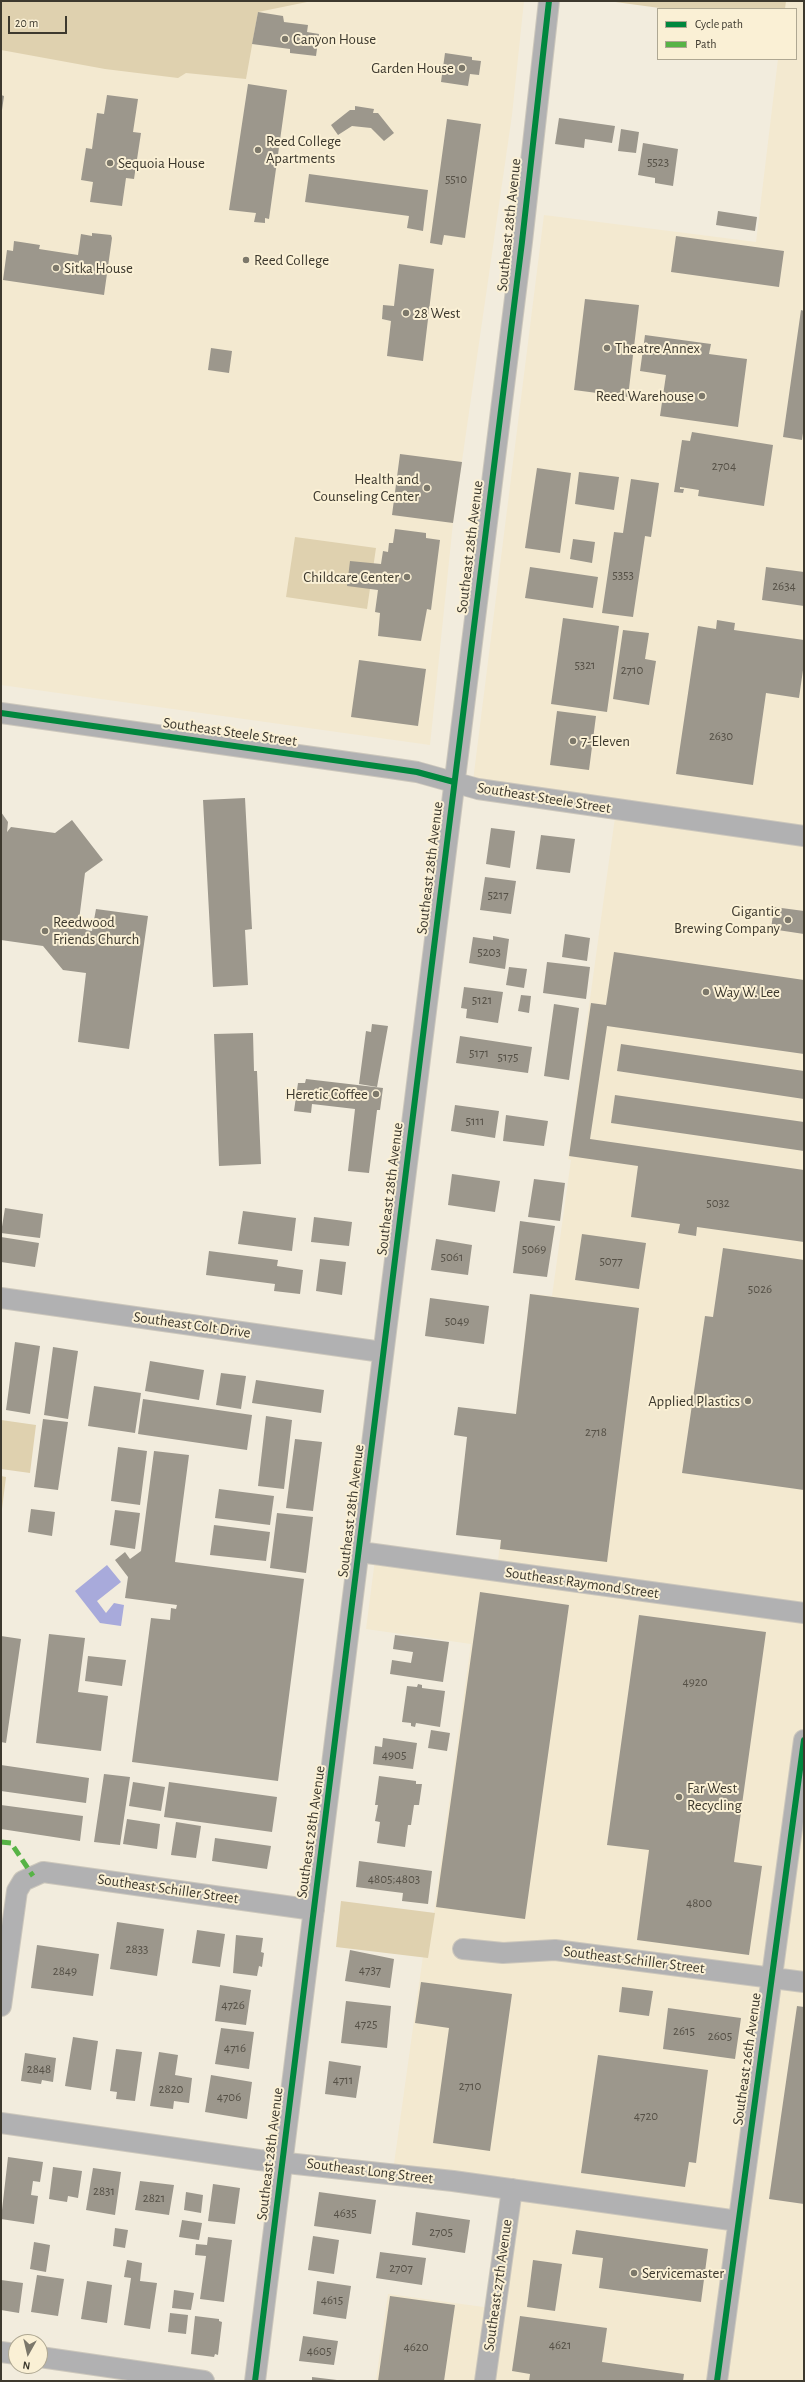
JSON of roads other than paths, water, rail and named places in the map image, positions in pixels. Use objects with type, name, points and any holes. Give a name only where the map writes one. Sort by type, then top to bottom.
[{"type":"street","name":"Southeast 28th Avenue","points":[[255,2381],[360,1552],[382,1352],[522,242],[549,1]]},
{"type":"street","name":"Southeast Steele Street","points":[[1,713],[404,770],[478,788],[804,836]]},
{"type":"street","name":"Southeast Colt Drive","points":[[1,1298],[382,1352]]},
{"type":"street","name":"Southeast Raymond Street","points":[[360,1552],[804,1613]]},
{"type":"street","name":"Southeast 26th Avenue","points":[[717,2381],[804,1740]]},
{"type":"street","name":"Southeast Schiller Street","points":[[1,2006],[17,1891],[23,1881],[43,1872],[314,1910]]},
{"type":"street","name":"Southeast Schiller Street","points":[[463,1949],[503,1953],[555,1950],[804,1982]]},
{"type":"street","name":"Southeast Long Street","points":[[1,2123],[259,2160],[282,2160],[512,2189],[738,2221]]},
{"type":"street","name":"Southeast 27th Avenue","points":[[485,2381],[512,2189]]},
{"type":"street","points":[[48,2358],[204,2381]]},
{"type":"water","points":[[107,1565],[121,1582],[97,1601],[106,1613],[114,1603],[124,1605],[121,1626],[100,1623],[75,1591]]},
{"type":"place","name":"Canyon House","points":[[285,39]]},
{"type":"place","name":"Garden House","points":[[462,68]]},
{"type":"place","name":"Reed College Apartments","points":[[258,150]]},
{"type":"place","name":"Sequoia House","points":[[110,163]]},
{"type":"place","name":"Reed College","points":[[246,260]]},
{"type":"place","name":"Sitka House","points":[[56,268]]},
{"type":"place","name":"28 West","points":[[406,313]]},
{"type":"place","name":"Theatre Annex","points":[[607,348]]},
{"type":"place","name":"Reed Warehouse","points":[[702,396]]},
{"type":"place","name":"Health and Counseling Center","points":[[427,488]]},
{"type":"place","name":"Childcare Center","points":[[407,577]]},
{"type":"place","name":"7-Eleven","points":[[573,741]]},
{"type":"place","name":"Gigantic Brewing Company","points":[[788,920]]},
{"type":"place","name":"Reedwood Friends Church","points":[[45,931]]},
{"type":"place","name":"Way W. Lee","points":[[706,992]]},
{"type":"place","name":"Heretic Coffee","points":[[376,1094]]},
{"type":"place","name":"Applied Plastics","points":[[748,1401]]},
{"type":"place","name":"Far West Recycling","points":[[679,1797]]},
{"type":"place","name":"Servicemaster","points":[[634,2273]]}]
